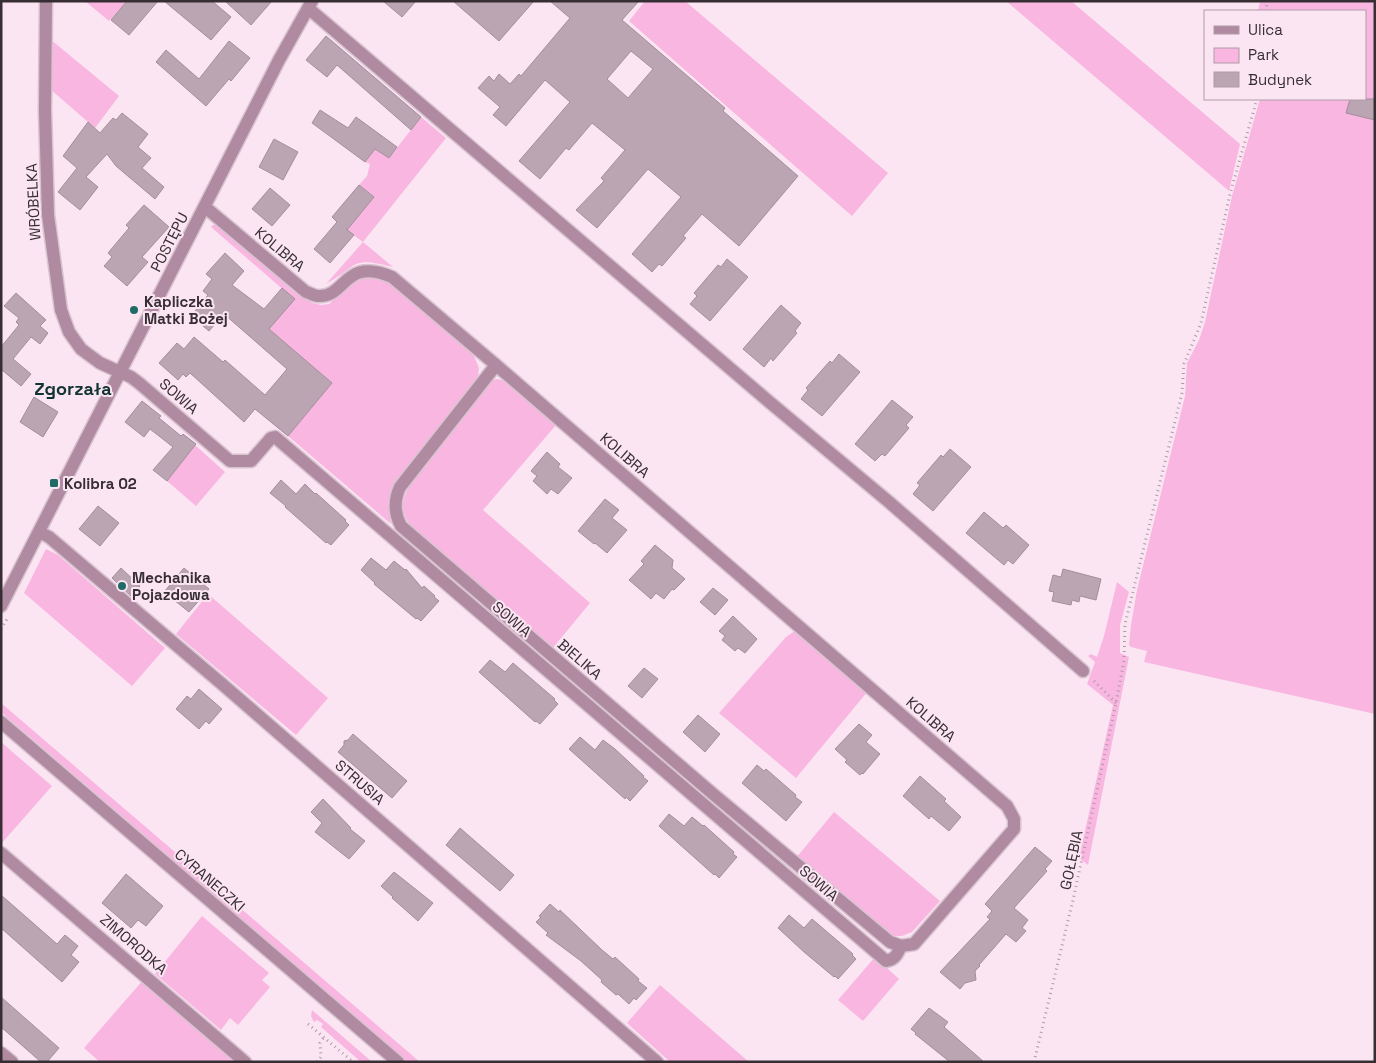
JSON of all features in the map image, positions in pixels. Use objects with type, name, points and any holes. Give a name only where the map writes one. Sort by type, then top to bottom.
[{"type":"street","name":"WRÓBELKA","points":[[46,1],[45,101],[48,215],[61,310],[69,332],[81,348],[100,362],[120,372]]},
{"type":"street","name":"POSTĘPU","points":[[1,606],[279,60],[310,4]]},
{"type":"street","points":[[310,4],[1083,671]]},
{"type":"street","name":"KOLIBRA","points":[[205,207],[306,292],[311,294],[318,296],[328,294],[350,277],[368,270],[380,272],[392,278],[496,365],[1007,806],[1014,818],[1014,828],[914,944],[895,944]]},
{"type":"street","name":"BIELIKA","points":[[496,365],[400,487],[395,502],[397,519],[400,526],[720,800],[895,944]]},
{"type":"street","name":"SOWIA","points":[[120,372],[139,383],[230,461],[251,461],[272,437],[274,438],[886,961],[892,960],[896,956],[895,944]]},
{"type":"street","name":"STRUSIA","points":[[39,532],[49,537],[222,684],[657,1062]]},
{"type":"street","name":"CYRANECZKI","points":[[1,722],[398,1062]]},
{"type":"street","name":"ZIMORODKA","points":[[1,853],[245,1062]]},
{"type":"street","points":[[1,1053],[12,1062]]},
{"type":"path","name":"GOŁĘBIA","points":[[1034,1062],[1073,900],[1116,703],[1124,661],[1125,624],[1182,394],[1184,364],[1201,323],[1230,194],[1256,100]]},
{"type":"path","points":[[1083,671],[1116,703]]},
{"type":"path","points":[[308,1024],[353,1062]]},
{"type":"path","points":[[317,1062],[321,1057],[320,1043],[324,1037]]},
{"type":"green space","points":[[85,1],[127,1],[109,21]]},
{"type":"green space","points":[[645,1],[685,1],[888,173],[852,216],[629,21]]},
{"type":"green space","points":[[1006,1],[1071,1],[1240,144],[1229,191]]},
{"type":"green space","points":[[1260,1],[1375,1],[1375,714],[1144,662],[1147,651],[1129,645],[1137,590],[1185,396],[1187,363],[1199,340],[1205,322],[1232,196],[1260,100],[1366,100],[1366,10],[1258,10]]},
{"type":"green space","points":[[50,39],[119,96],[95,128],[50,89]]},
{"type":"green space","points":[[421,117],[446,138],[363,242],[347,230],[374,197],[359,185],[367,176],[370,164],[365,162],[375,149],[389,158]]},
{"type":"green space","points":[[217,225],[292,290],[312,303],[329,304],[348,286],[364,278],[390,282],[474,356],[479,368],[478,377],[390,495],[388,503],[391,524],[288,436],[332,383],[269,329],[294,299],[211,227]]},
{"type":"green space","points":[[363,242],[393,267],[369,262],[356,264],[326,284]]},
{"type":"green space","points":[[493,380],[502,380],[556,425],[483,510],[590,603],[552,649],[422,539],[409,524],[404,512],[403,507],[406,494],[414,478],[440,442],[470,406]]},
{"type":"green space","points":[[195,445],[225,472],[196,506],[167,481]]},
{"type":"green space","points":[[46,549],[58,555],[165,648],[132,686],[24,593]]},
{"type":"green space","points":[[1117,582],[1129,592],[1120,625],[1120,653],[1129,657],[1088,865],[1079,858],[1113,705],[1087,684],[1095,662],[1088,656],[1091,654],[1097,657]]},
{"type":"green space","points":[[208,594],[328,698],[296,735],[176,634]]},
{"type":"green space","points":[[795,631],[868,691],[796,778],[719,713],[786,637]]},
{"type":"green space","points":[[1,703],[420,1062],[407,1062],[1,712]]},
{"type":"green space","points":[[1,742],[52,786],[1,844]]},
{"type":"green space","points":[[834,812],[940,901],[912,932],[902,936],[889,936],[796,858]]},
{"type":"green space","points":[[202,916],[269,973],[262,980],[270,987],[238,1025],[230,1018],[221,1030],[155,974]]},
{"type":"green space","points":[[875,957],[899,979],[863,1021],[838,1000]]},
{"type":"green space","points":[[144,979],[231,1057],[232,1062],[100,1062],[84,1048]]},
{"type":"green space","points":[[660,985],[749,1062],[670,1062],[627,1023]]},
{"type":"green space","points":[[312,1010],[371,1062],[361,1062],[321,1027],[323,1024],[317,1020],[314,1022],[311,1016]]},
{"type":"building","points":[[127,1],[158,1],[129,35],[111,20]]},
{"type":"building","points":[[164,1],[212,1],[231,17],[211,40]]},
{"type":"building","points":[[225,1],[272,1],[251,25]]},
{"type":"building","points":[[383,1],[416,1],[402,17]]},
{"type":"building","points":[[453,1],[534,1],[499,41]]},
{"type":"building","points":[[550,1],[639,1],[622,20],[725,108],[723,111],[798,176],[739,246],[702,214],[683,236],[686,238],[662,266],[659,264],[652,272],[632,254],[681,197],[648,169],[597,228],[576,210],[604,181],[601,178],[625,150],[592,123],[569,150],[566,148],[540,179],[519,161],[570,102],[545,80],[506,126],[493,115],[500,107],[478,88],[489,76],[494,81],[499,74],[510,84],[519,74],[521,76],[570,18]],"holes":[[[631,51],[653,69],[628,98],[607,79]]]},
{"type":"building","points":[[326,36],[421,117],[411,130],[337,65],[327,77],[306,60]]},
{"type":"building","points":[[229,41],[250,58],[231,81],[229,79],[206,106],[156,62],[166,50],[199,79]]},
{"type":"building","points":[[1375,99],[1375,120],[1346,113],[1350,100]]},
{"type":"building","points":[[320,110],[348,128],[356,117],[397,147],[389,158],[375,149],[365,162],[312,123]]},
{"type":"building","points":[[122,113],[148,134],[138,147],[151,158],[142,168],[164,187],[155,199],[116,166],[107,154],[86,177],[98,187],[80,210],[58,192],[77,168],[63,156],[88,122],[100,133],[113,118],[116,120]]},
{"type":"building","points":[[274,139],[298,152],[283,180],[259,167]]},
{"type":"building","points":[[359,185],[374,197],[347,230],[354,235],[330,263],[314,249],[337,222],[332,217]]},
{"type":"building","points":[[270,188],[290,205],[272,226],[252,209]]},
{"type":"building","points":[[144,205],[169,227],[142,257],[148,262],[127,286],[104,266],[112,257],[108,253],[129,228],[126,225]]},
{"type":"building","points":[[225,253],[244,271],[232,285],[264,309],[282,288],[295,299],[269,329],[332,383],[288,436],[255,409],[244,422],[190,373],[186,377],[183,374],[178,380],[159,363],[177,343],[184,349],[194,337],[223,362],[225,360],[265,395],[287,369],[224,314],[209,331],[191,316],[208,295],[203,291],[212,279],[206,274]]},
{"type":"building","points":[[727,259],[748,277],[710,321],[690,304],[697,296],[694,293],[718,265],[721,267]]},
{"type":"building","points":[[16,293],[46,320],[40,326],[48,333],[40,344],[31,337],[13,359],[31,374],[21,386],[2,370],[1,372],[1,347],[19,325],[16,322],[19,318],[4,306]]},
{"type":"building","points":[[781,305],[801,323],[795,331],[797,333],[773,361],[771,358],[764,367],[743,349]]},
{"type":"building","points":[[839,354],[860,372],[822,416],[801,399],[808,390],[806,388],[830,361],[832,363]]},
{"type":"building","points":[[34,397],[58,412],[43,437],[20,422]]},
{"type":"building","points":[[892,400],[913,417],[906,425],[909,428],[885,456],[882,454],[875,461],[855,444]]},
{"type":"building","points":[[142,401],[161,416],[159,418],[181,436],[183,434],[196,444],[167,481],[153,470],[173,447],[150,429],[144,437],[125,422]]},
{"type":"building","points":[[950,449],[971,467],[933,511],[913,494],[920,485],[917,483],[941,455],[943,457]]},
{"type":"building","points":[[547,452],[560,464],[558,467],[572,478],[558,494],[551,489],[547,494],[533,481],[537,476],[531,471]]},
{"type":"building","points":[[281,480],[296,494],[305,484],[346,520],[349,525],[331,545],[326,543],[270,493]]},
{"type":"building","points":[[605,499],[619,510],[612,518],[627,530],[607,553],[578,531]]},
{"type":"building","points":[[98,506],[119,523],[100,546],[79,529]]},
{"type":"building","points":[[984,512],[1003,528],[1006,525],[1029,545],[1013,564],[1008,560],[1004,565],[966,533]]},
{"type":"building","points":[[655,545],[673,560],[672,568],[685,579],[674,590],[672,589],[664,599],[656,593],[651,599],[629,580],[644,564],[641,561]]},
{"type":"building","points":[[371,558],[386,570],[394,561],[406,569],[422,588],[424,586],[439,601],[421,621],[416,619],[374,584],[361,570]]},
{"type":"building","points":[[121,568],[140,586],[131,596],[112,578]]},
{"type":"building","points":[[184,568],[209,589],[189,612],[164,592]]},
{"type":"building","points":[[1063,569],[1101,579],[1096,600],[1080,596],[1079,602],[1072,600],[1071,605],[1052,601],[1054,592],[1049,591],[1053,575],[1061,577]]},
{"type":"building","points":[[713,588],[728,600],[715,615],[700,602]]},
{"type":"building","points":[[733,616],[757,639],[745,653],[738,648],[735,651],[722,640],[725,636],[719,631]]},
{"type":"building","points":[[490,660],[505,672],[513,663],[555,699],[558,704],[540,724],[535,722],[479,672]]},
{"type":"building","points":[[644,668],[658,679],[642,698],[628,686]]},
{"type":"building","points":[[199,689],[222,709],[209,724],[206,721],[199,729],[176,709],[187,696],[191,699]]},
{"type":"building","points":[[698,715],[720,734],[705,752],[683,732]]},
{"type":"building","points":[[859,724],[872,735],[866,742],[880,754],[860,775],[845,762],[847,760],[835,749]]},
{"type":"building","points":[[353,734],[407,781],[392,798],[338,752],[344,745],[344,741],[348,740]]},
{"type":"building","points":[[580,737],[595,750],[603,740],[648,781],[630,801],[626,797],[625,799],[569,749]]},
{"type":"building","points":[[757,765],[764,771],[766,769],[802,802],[786,821],[742,783]]},
{"type":"building","points":[[920,776],[946,799],[944,801],[961,817],[949,831],[931,816],[929,819],[903,796]]},
{"type":"building","points":[[323,799],[350,829],[365,841],[349,859],[315,832],[322,823],[311,812]]},
{"type":"building","points":[[669,814],[684,826],[692,817],[704,825],[734,852],[733,854],[737,857],[719,878],[659,826]]},
{"type":"building","points":[[460,828],[514,875],[500,891],[446,845]]},
{"type":"building","points":[[1035,847],[1052,861],[1045,869],[1047,871],[1014,908],[1028,920],[1022,928],[1026,931],[1016,942],[1006,934],[975,971],[976,980],[965,983],[960,989],[940,972],[990,919],[987,917],[992,911],[985,904]]},
{"type":"building","points":[[394,872],[433,903],[418,921],[381,886]]},
{"type":"building","points":[[126,874],[163,906],[146,926],[138,920],[131,928],[102,903]]},
{"type":"building","points":[[1,895],[57,944],[65,935],[78,946],[71,955],[79,962],[62,982],[1,928]]},
{"type":"building","points":[[550,904],[559,912],[560,910],[602,950],[613,959],[615,957],[639,979],[638,981],[647,988],[636,1000],[634,998],[629,1004],[618,994],[616,995],[581,961],[546,935],[548,933],[536,922]]},
{"type":"building","points":[[789,915],[804,928],[812,919],[853,954],[856,959],[838,979],[778,928]]},
{"type":"building","points":[[1,997],[59,1048],[47,1062],[41,1062],[1,1027]]},
{"type":"building","points":[[929,1008],[948,1022],[944,1027],[984,1062],[950,1062],[915,1034],[911,1029]]},
{"type":"place","name":"Kapliczka Matki Bożej","points":[[134,310]]},
{"type":"place","name":"Kolibra 02","points":[[54,483]]},
{"type":"place","name":"Mechanika Pojazdowa","points":[[122,586]]},
{"type":"district","name":"Zgorzała","points":[[73,388]]}]
